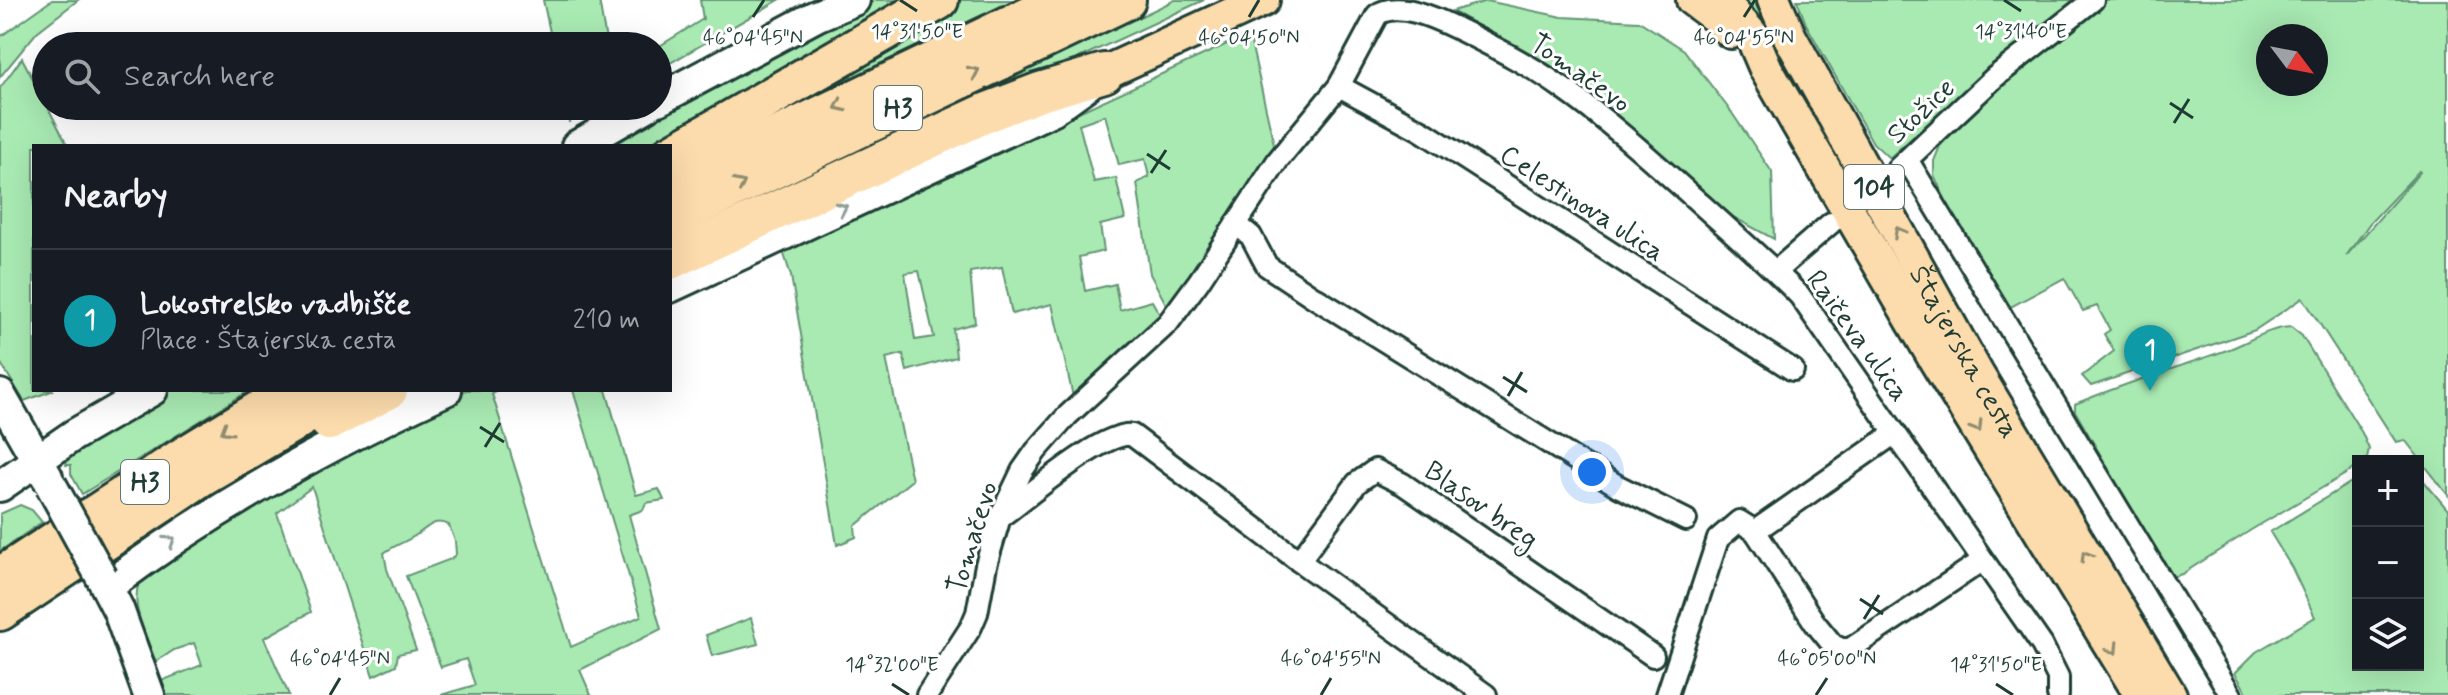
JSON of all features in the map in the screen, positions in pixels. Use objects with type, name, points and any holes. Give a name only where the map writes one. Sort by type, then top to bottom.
[{"type":"highway","points":[[672,154],[939,0]]},
{"type":"highway","name":"H3","points":[[672,187],[1062,0]]},
{"type":"highway","name":"H3","points":[[672,218],[1126,0]]},
{"type":"highway","points":[[672,259],[988,112],[1104,73]]},
{"type":"highway","name":"H3","points":[[0,577],[183,457],[290,392]]},
{"type":"highway","name":"H3","points":[[0,611],[202,476],[345,392]]},
{"type":"highway","points":[[202,476],[262,459],[384,392]]},
{"type":"main road","points":[[1104,73],[1263,0]]},
{"type":"main road","name":"Štajerska cesta","points":[[1693,0],[1719,19],[1766,69]]},
{"type":"main road","name":"Štajerska cesta","points":[[1721,0],[1751,34],[1766,69],[1936,361],[2141,695]]},
{"type":"main road","name":"Štajerska cesta","points":[[1774,0],[1790,37],[1977,374],[2170,695]]},
{"type":"street","points":[[672,93],[816,16],[854,0]]},
{"type":"street","name":"Stožice","points":[[2093,0],[1995,77],[1903,165],[2231,695]]},
{"type":"street","name":"Tomačevo","points":[[927,695],[971,627],[1000,517],[1010,492],[1036,451],[1067,416],[1168,323],[1278,160],[1339,86],[1382,10],[1400,7],[1425,13],[1500,51],[1562,88],[1631,142],[1776,271]]},
{"type":"street","points":[[672,286],[1052,110],[1104,73]]},
{"type":"street","name":"Celestinova ulica","points":[[1339,86],[1422,131],[1793,370]]},
{"type":"street","points":[[580,144],[622,120]]},
{"type":"street","points":[[1776,271],[1831,223]]},
{"type":"street","points":[[1236,224],[1251,236],[1267,266],[1312,296],[1618,486],[1686,520]]},
{"type":"street","name":"Raičeva ulica","points":[[1776,271],[1800,296],[2042,645],[2058,677],[2058,695]]},
{"type":"street","points":[[0,486],[44,472],[74,435],[149,392]]},
{"type":"street","points":[[104,582],[291,467],[442,392]]},
{"type":"street","points":[[0,395],[104,582],[134,650],[149,695]]},
{"type":"street","name":"Raičeva ulica","points":[[1755,531],[1895,433]]},
{"type":"street","points":[[1000,517],[1085,453],[1124,434],[1145,443],[1299,561],[1486,695]]},
{"type":"street","name":"Blasov breg","points":[[1299,561],[1357,483],[1375,470],[1403,484],[1653,656]]},
{"type":"street","points":[[1667,695],[1718,539],[1739,521],[1755,531],[1815,623],[1833,645],[1841,649],[1850,649],[1982,561]]},
{"type":"green space","points":[[52,0],[78,0],[37,32],[32,32],[32,38],[0,77],[0,37]]},
{"type":"green space","points":[[543,0],[599,0],[605,32],[550,32]]},
{"type":"green space","points":[[700,0],[779,0],[672,62],[672,38],[703,19]]},
{"type":"green space","points":[[877,0],[919,0],[668,144],[600,144],[645,120],[672,120],[672,106]]},
{"type":"green space","points":[[956,0],[1014,0],[726,137]]},
{"type":"green space","points":[[1175,0],[1204,0],[951,117],[680,236]]},
{"type":"green space","points":[[1733,0],[1753,0],[1837,162]]},
{"type":"green space","points":[[1797,0],[2078,0],[1974,83],[1889,158],[1873,143],[1806,24]]},
{"type":"green space","points":[[2106,0],[2448,0],[2448,495],[2424,464],[2424,455],[2417,455],[2405,440],[2396,442],[2303,298],[2255,330],[2091,386],[2082,376],[2114,351],[2104,334],[2110,330],[2097,306],[2083,311],[2064,278],[2009,308],[1948,205],[1934,175],[1934,161],[1940,146],[1971,111],[2043,48]],"holes":[[[2420,172],[2346,256],[2370,223]]]},
{"type":"green space","points":[[1487,1],[1562,17],[1639,21],[1684,50],[1772,172],[1774,239],[1722,211],[1648,141],[1544,62],[1452,11]]},
{"type":"green space","points":[[1249,34],[1275,149],[1171,307],[1166,304],[1150,274],[1137,183],[1149,177],[1145,159],[1119,165],[1105,115],[1079,124],[1094,182],[1116,178],[1125,219],[1100,225],[1104,251],[1079,257],[1085,291],[1115,284],[1120,310],[1152,301],[1160,315],[1158,320],[1074,401],[1052,304],[1012,314],[1002,267],[970,272],[975,323],[953,329],[956,357],[907,371],[903,354],[886,358],[912,480],[855,526],[856,537],[837,545],[791,276],[782,248]],"holes":[[[919,271],[934,337],[915,340],[905,273]]]},
{"type":"green space","points":[[22,58],[32,77],[32,120],[54,120],[67,144],[32,144],[32,392],[49,392],[24,401],[0,362],[0,88]]},
{"type":"green space","points":[[2291,327],[2302,336],[2362,433],[2369,449],[2368,455],[2352,455],[2352,470],[2182,574],[2171,577],[2075,411],[2075,404]]},
{"type":"green space","points":[[169,392],[247,392],[82,494],[71,474],[71,465],[66,465],[69,454],[77,445]]},
{"type":"green space","points":[[462,392],[496,392],[492,394],[571,647],[641,616],[574,392],[607,392],[636,495],[659,489],[664,500],[646,503],[643,510],[629,515],[661,629],[580,670],[591,695],[441,695],[475,685],[466,659],[441,667],[406,576],[451,559],[456,554],[449,525],[436,523],[384,553],[416,650],[398,654],[396,665],[373,676],[312,487],[277,513],[311,612],[264,638],[289,695],[165,695],[161,681],[202,665],[194,643],[174,650],[156,662],[136,601],[141,578],[149,567],[389,426]]},
{"type":"green space","points":[[2424,481],[2448,510],[2448,695],[2248,695],[2235,673],[2256,652],[2315,617],[2292,568],[2270,532],[2352,482],[2352,671],[2424,671]]},
{"type":"green space","points":[[20,505],[32,510],[42,522],[0,551],[0,514]]},
{"type":"green space","points":[[751,618],[758,644],[712,656],[706,635]]},
{"type":"place","name":"Lokostrelsko vadbišče","points":[[2150,391]]}]
